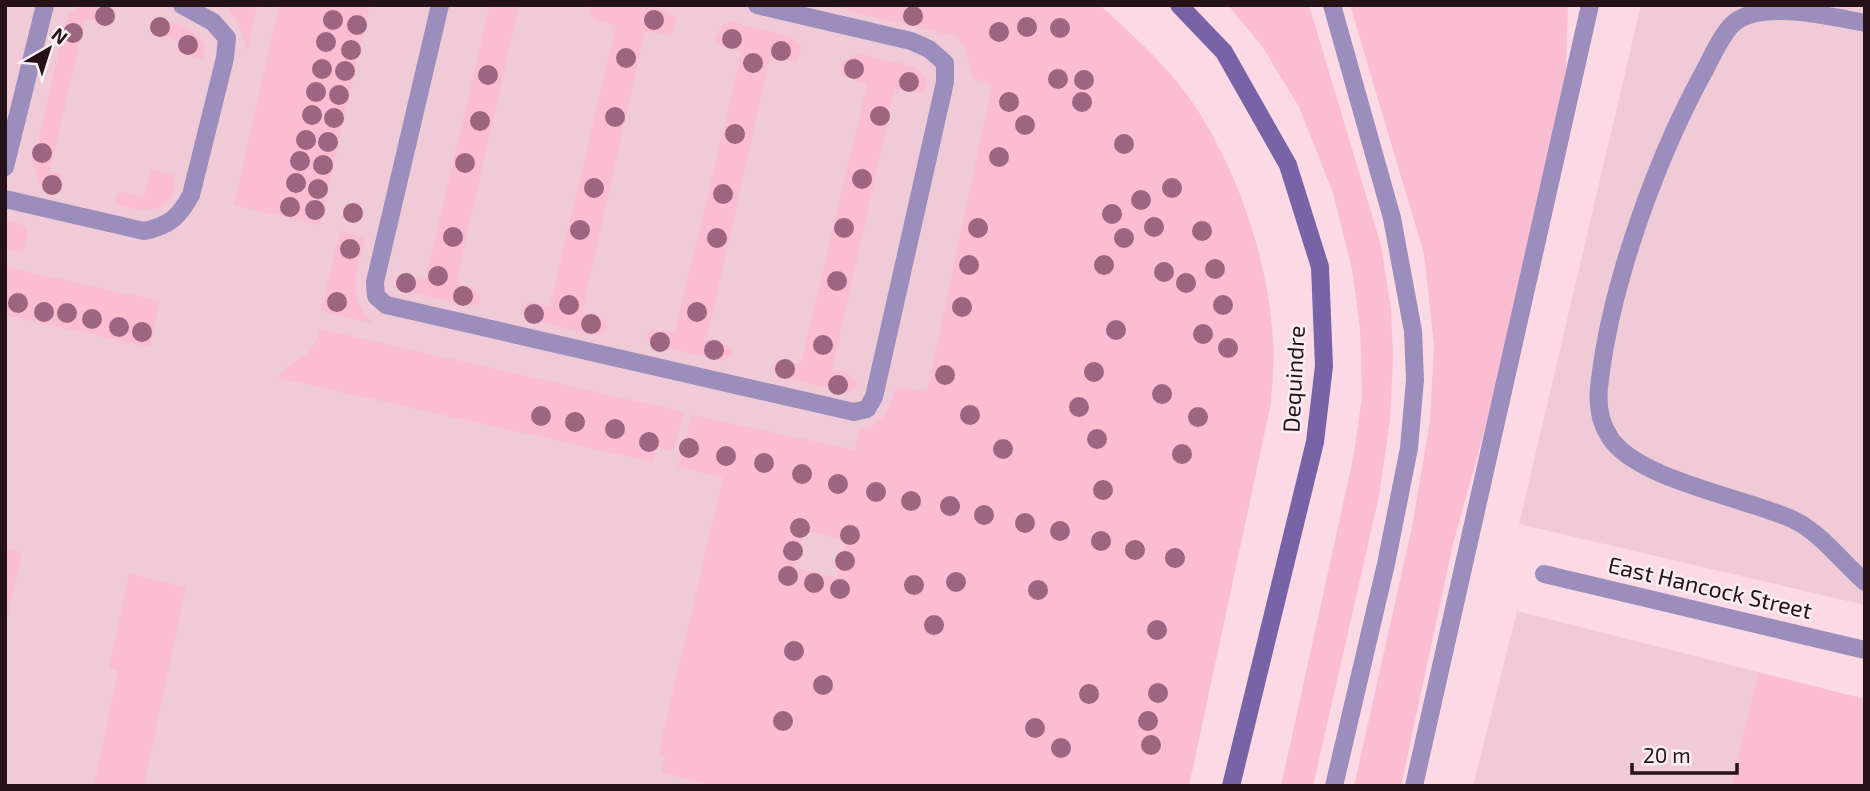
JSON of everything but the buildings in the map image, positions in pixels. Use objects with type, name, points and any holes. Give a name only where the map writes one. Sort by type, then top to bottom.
[{"type":"main road","name":"Dequindre","points":[[1179,5],[1224,52],[1288,164],[1320,267],[1324,366],[1315,442],[1231,786]]},
{"type":"street","points":[[5,167],[45,5]]},
{"type":"street","points":[[5,199],[144,231],[164,227],[180,215],[191,195],[225,58],[227,38],[213,22],[182,5]]},
{"type":"street","points":[[440,5],[375,282],[376,296],[386,305],[853,412],[867,409],[874,397],[898,292],[945,82],[945,63],[929,49],[911,41],[757,5]]},
{"type":"street","points":[[1332,5],[1392,218],[1413,331],[1415,380],[1409,448],[1334,786]]},
{"type":"street","points":[[1414,786],[1590,5]]},
{"type":"street","points":[[1865,23],[1782,10],[1736,21],[1720,41],[1695,87],[1648,194],[1611,320],[1599,382],[1599,415],[1609,438],[1641,463],[1689,485],[1795,520],[1821,539],[1865,582]]},
{"type":"street","name":"East Hancock Street","points":[[1544,574],[1865,650]]},
{"type":"shaded area","points":[[5,5],[1052,5],[1160,786],[5,786]]},
{"type":"shaded area","points":[[83,5],[113,9],[115,18],[107,23],[85,18],[50,172],[62,174],[54,191],[39,183],[33,164],[65,24],[69,15]]},
{"type":"shaded area","points":[[226,5],[257,5],[247,52],[241,30]]},
{"type":"shaded area","points":[[279,5],[370,5],[320,225],[234,205]]},
{"type":"shaded area","points":[[490,5],[519,5],[456,283],[476,290],[480,302],[472,306],[405,291],[395,281],[406,275],[425,281]]},
{"type":"shaded area","points":[[592,5],[649,6],[660,9],[677,20],[671,36],[645,31],[582,312],[597,316],[606,323],[607,329],[599,335],[527,319],[521,311],[527,302],[550,306],[616,26],[594,19],[590,13]]},
{"type":"shaded area","points":[[826,5],[1100,5],[1158,60],[1188,96],[1221,151],[1235,181],[1257,244],[1270,308],[1273,340],[1271,403],[1189,786],[712,786],[661,772],[665,756],[658,755],[723,478],[678,467],[692,415],[854,450],[859,430],[881,420],[897,387],[927,392],[992,85],[973,78],[964,45],[957,37]],"holes":[[[804,530],[846,540],[837,578],[795,568]]]},
{"type":"shaded area","points":[[1228,5],[1309,5],[1381,245],[1391,309],[1393,358],[1390,420],[1379,496],[1313,786],[1281,786],[1354,454],[1362,396],[1360,328],[1352,269],[1333,193],[1299,107],[1262,46]]},
{"type":"shaded area","points":[[1350,5],[1568,5],[1566,70],[1546,172],[1492,404],[1453,544],[1401,786],[1354,786],[1412,527],[1430,421],[1434,345],[1424,254]]},
{"type":"shaded area","points":[[1641,5],[1865,6],[1865,605],[1519,524]]},
{"type":"shaded area","points":[[157,21],[178,24],[197,35],[205,47],[202,59],[178,52],[181,40],[157,33]]},
{"type":"shaded area","points":[[733,22],[790,36],[802,47],[796,62],[770,57],[707,339],[722,342],[731,349],[732,355],[724,361],[652,345],[646,337],[652,329],[675,332],[742,52],[719,45],[715,39],[723,25]]},
{"type":"shaded area","points":[[858,53],[915,67],[927,78],[926,87],[921,93],[895,89],[832,370],[847,373],[856,380],[857,387],[849,392],[778,377],[771,368],[777,360],[801,364],[867,84],[844,76],[841,71],[842,62]]},
{"type":"shaded area","points":[[151,169],[174,176],[170,199],[164,205],[148,210],[117,205],[115,197],[120,192],[144,197]]},
{"type":"shaded area","points":[[5,220],[26,226],[28,232],[23,253],[5,249]]},
{"type":"shaded area","points":[[340,231],[365,237],[357,272],[356,292],[372,323],[321,311]]},
{"type":"shaded area","points":[[5,267],[160,301],[150,347],[5,315]]},
{"type":"shaded area","points":[[320,329],[684,412],[673,451],[657,447],[652,462],[279,378],[289,365],[311,349]]},
{"type":"shaded area","points":[[5,549],[22,552],[5,628]]},
{"type":"shaded area","points":[[129,574],[186,587],[144,786],[94,786],[118,671],[109,668]]},
{"type":"shaded area","points":[[1517,611],[1758,672],[1731,786],[1473,786]]},
{"type":"shaded area","points":[[1758,672],[1865,699],[1865,786],[1731,786]]}]
